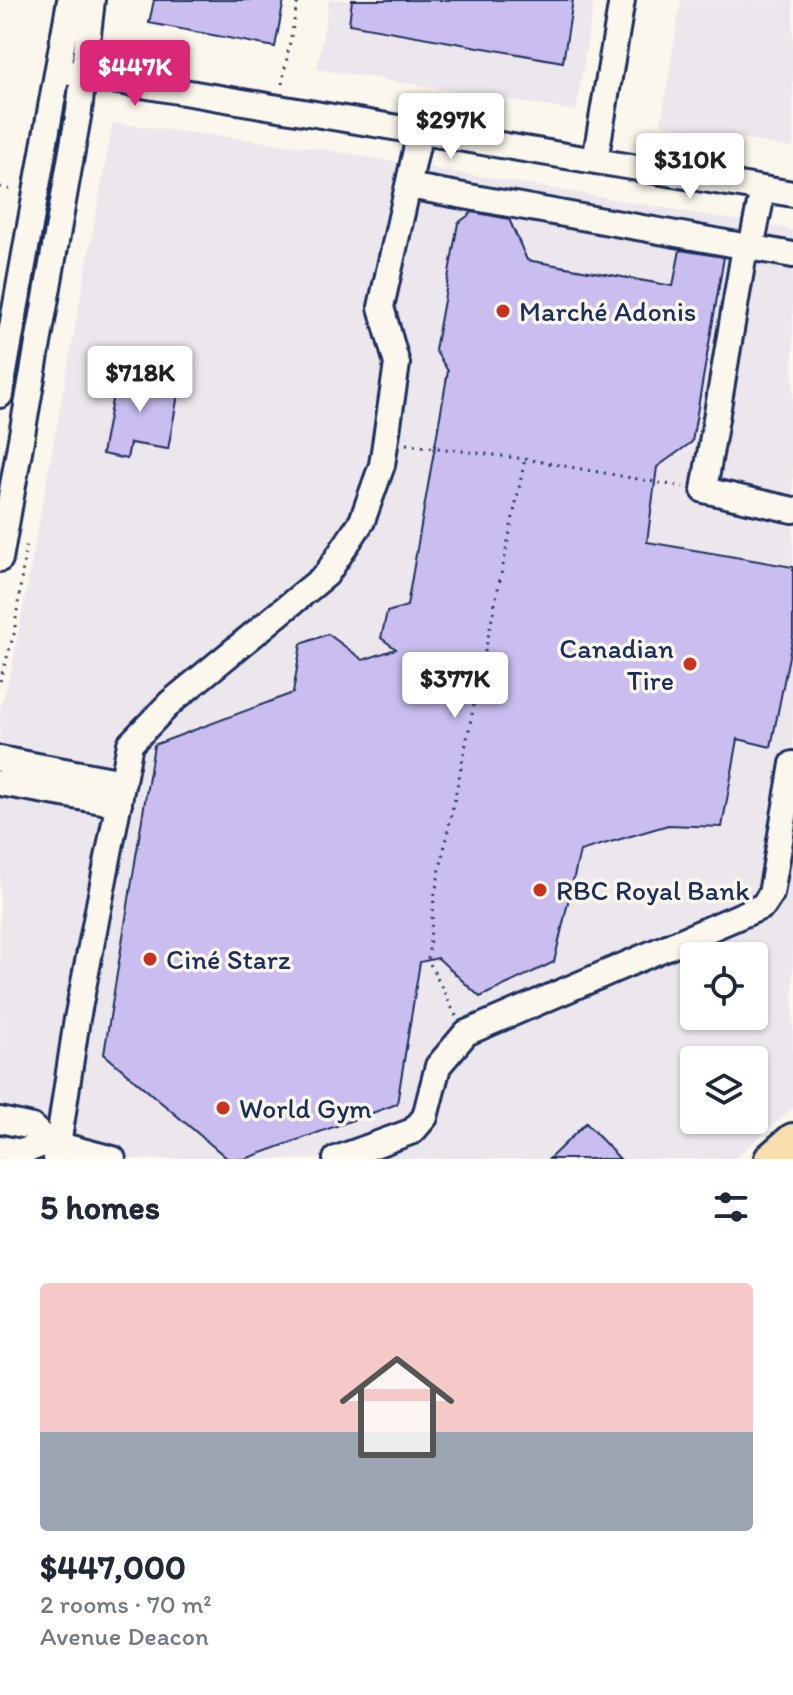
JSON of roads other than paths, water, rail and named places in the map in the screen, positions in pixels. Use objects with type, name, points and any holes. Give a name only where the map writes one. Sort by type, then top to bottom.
[{"type":"main road","points":[[771,1159],[793,1140]]},
{"type":"street","points":[[0,395],[70,0]]},
{"type":"street","points":[[0,559],[79,111],[92,0]]},
{"type":"street","points":[[595,161],[622,0]]},
{"type":"street","points":[[58,71],[793,194]]},
{"type":"street","points":[[54,1148],[130,744],[171,702],[308,593],[335,564],[362,521],[386,442],[397,364],[381,307],[420,132]]},
{"type":"street","points":[[408,186],[793,255]]},
{"type":"street","points":[[755,187],[739,236],[745,247],[704,490],[793,510]]},
{"type":"street","points":[[0,759],[121,793]]},
{"type":"street","points":[[336,1159],[413,1131],[425,1117],[438,1066],[466,1033],[763,906],[771,894],[793,764]]},
{"type":"street","points":[[0,783],[121,793]]},
{"type":"street","points":[[0,1120],[32,1127],[54,1148]]},
{"type":"street","points":[[0,1148],[22,1152],[54,1148],[113,1159]]},
{"type":"place","name":"Marché Adonis","points":[[503,311]]},
{"type":"place","name":"Canadian Tire","points":[[690,664]]},
{"type":"place","name":"RBC Royal Bank","points":[[540,890]]},
{"type":"place","name":"Ciné Starz","points":[[150,959]]},
{"type":"place","name":"World Gym","points":[[223,1108]]}]
